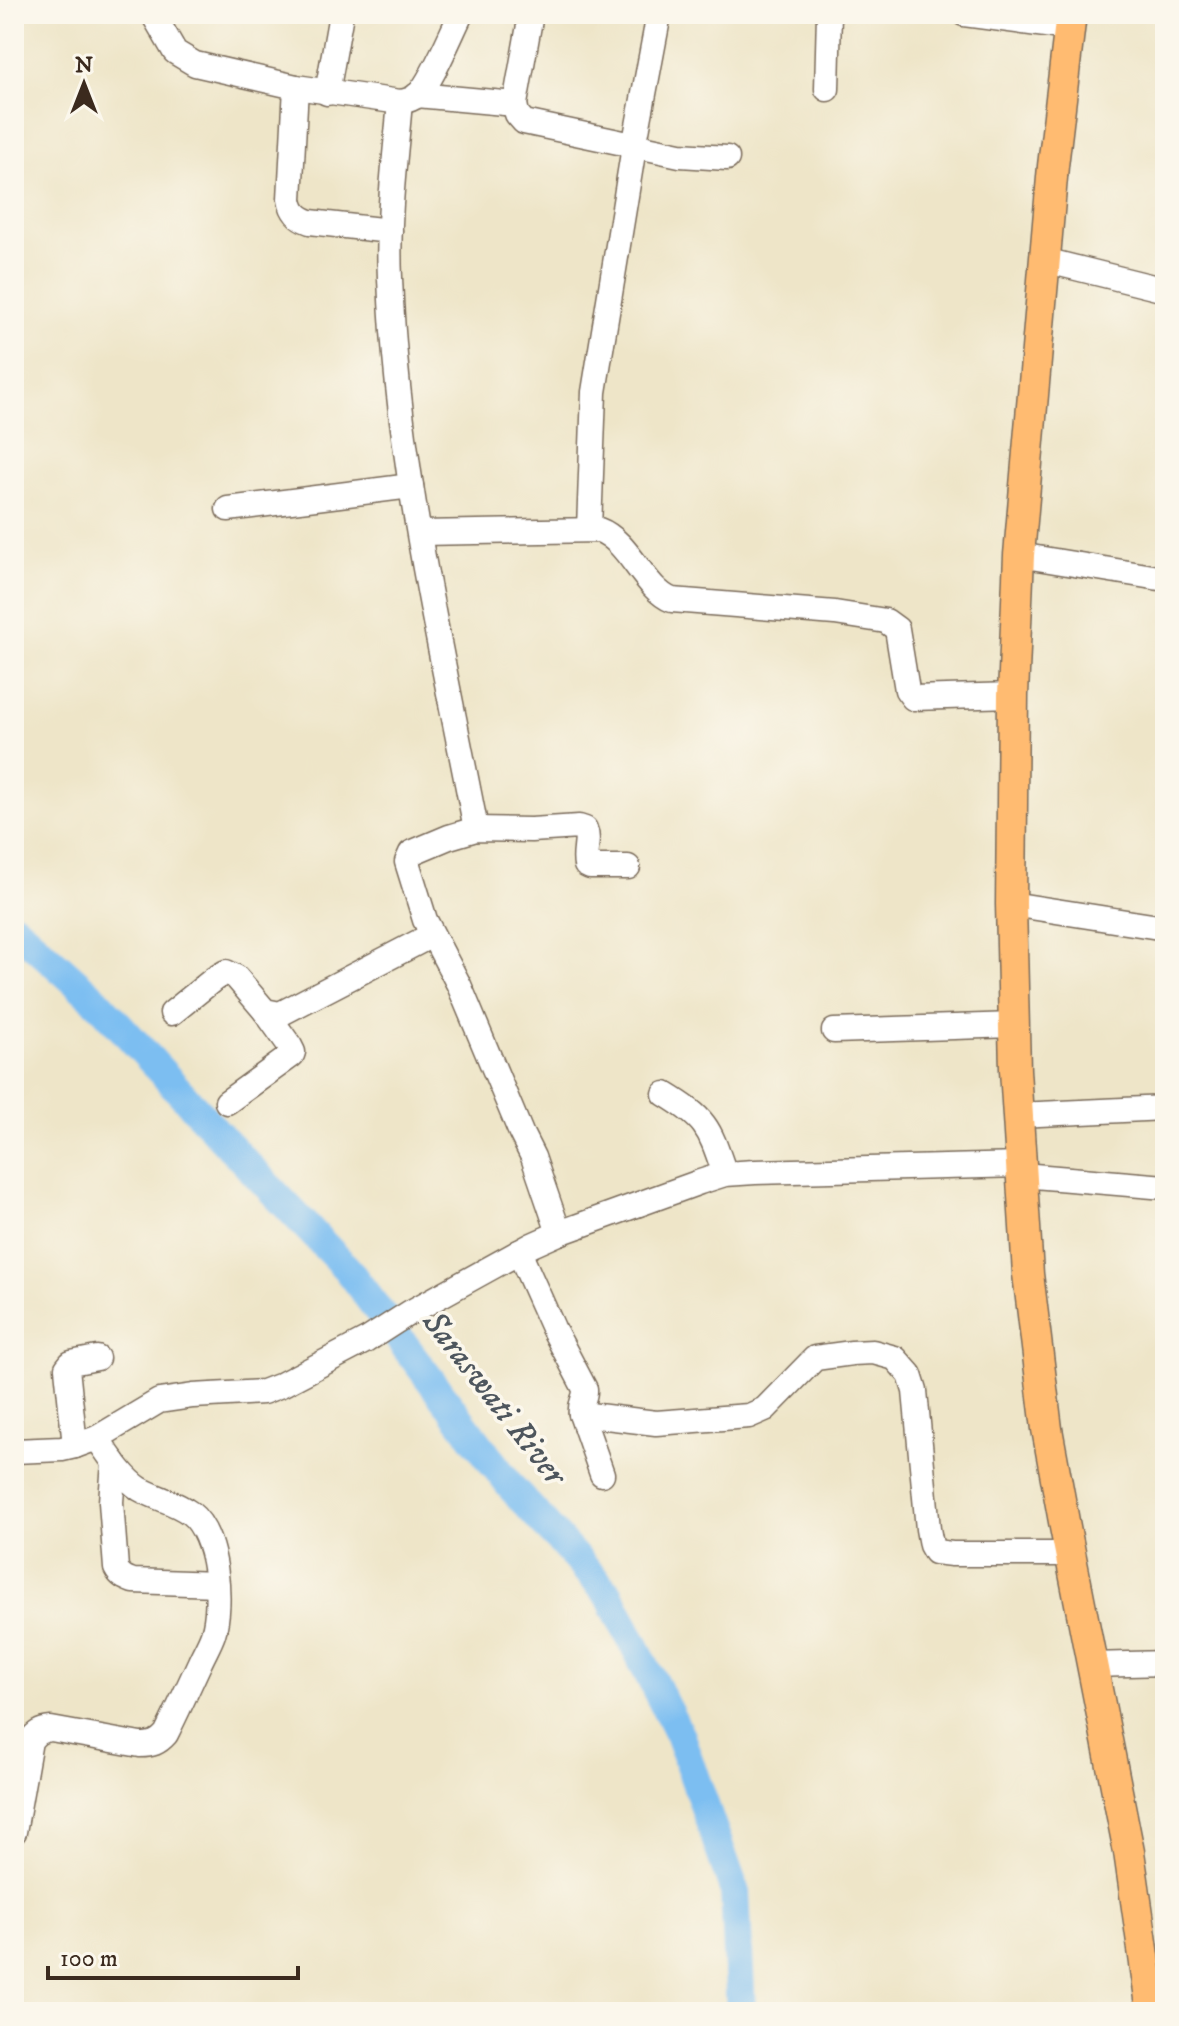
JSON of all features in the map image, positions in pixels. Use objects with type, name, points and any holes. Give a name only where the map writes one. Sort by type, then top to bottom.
[{"type":"main road","points":[[1070,21],[1044,260],[1019,555],[1013,695],[1011,904],[1014,1025],[1028,1274],[1047,1429],[1155,1999]]},
{"type":"street","points":[[153,14],[167,42],[182,58],[195,64],[327,93],[515,104]]},
{"type":"street","points":[[327,93],[341,14]]},
{"type":"street","points":[[461,14],[428,80],[408,98],[390,231],[390,276],[393,345],[411,486],[476,829]]},
{"type":"street","points":[[531,14],[515,104],[517,114],[524,122],[634,147],[691,157],[727,158]]},
{"type":"street","points":[[589,529],[594,392],[659,14]]},
{"type":"street","points":[[827,89],[829,14]]},
{"type":"street","points":[[964,14],[1070,21]]},
{"type":"street","points":[[296,87],[290,199],[295,213],[310,222],[390,231]]},
{"type":"street","points":[[1044,260],[1165,290]]},
{"type":"street","points":[[228,509],[411,486]]},
{"type":"street","points":[[420,533],[599,530],[611,536],[661,593],[672,600],[835,613],[893,624],[897,629],[907,690],[913,698],[1013,695]]},
{"type":"street","points":[[1019,555],[1165,579]]},
{"type":"street","points":[[559,1233],[533,1157],[459,985],[432,935],[407,862],[411,853],[476,829],[579,827],[587,833],[586,865],[628,867]]},
{"type":"street","points":[[1011,904],[1165,928]]},
{"type":"street","points":[[265,1011],[280,1014],[293,1009],[432,935]]},
{"type":"street","points":[[172,1013],[226,972],[236,977],[292,1049],[292,1055],[227,1102]]},
{"type":"street","points":[[834,1031],[1014,1025]]},
{"type":"street","points":[[665,1094],[690,1109],[704,1123],[725,1174]]},
{"type":"street","points":[[1018,1115],[1165,1108]]},
{"type":"street","points":[[14,1451],[62,1449],[86,1442],[159,1401],[263,1392],[281,1385],[367,1340],[519,1252],[559,1233],[725,1174],[1021,1170],[1165,1187]]},
{"type":"street","points":[[519,1252],[585,1389],[580,1404],[581,1414],[602,1474]]},
{"type":"street","points":[[581,1414],[656,1423],[749,1416],[765,1409],[815,1358],[831,1354],[888,1355],[903,1365],[915,1391],[928,1529],[935,1552],[1070,1554]]},
{"type":"street","points":[[14,1832],[30,1741],[36,1733],[51,1729],[151,1745],[159,1741],[166,1734],[213,1635],[217,1609],[212,1548],[200,1522],[179,1506],[139,1488],[114,1462],[86,1442],[67,1368],[71,1363],[97,1358]]},
{"type":"street","points":[[114,1462],[112,1524],[119,1573],[133,1581],[216,1584]]},
{"type":"street","points":[[1092,1665],[1165,1663]]},
{"type":"waterway","name":"Saraswati River","points":[[14,927],[99,1003],[347,1269],[511,1487],[609,1595],[679,1734],[735,1892],[741,2012]]}]
